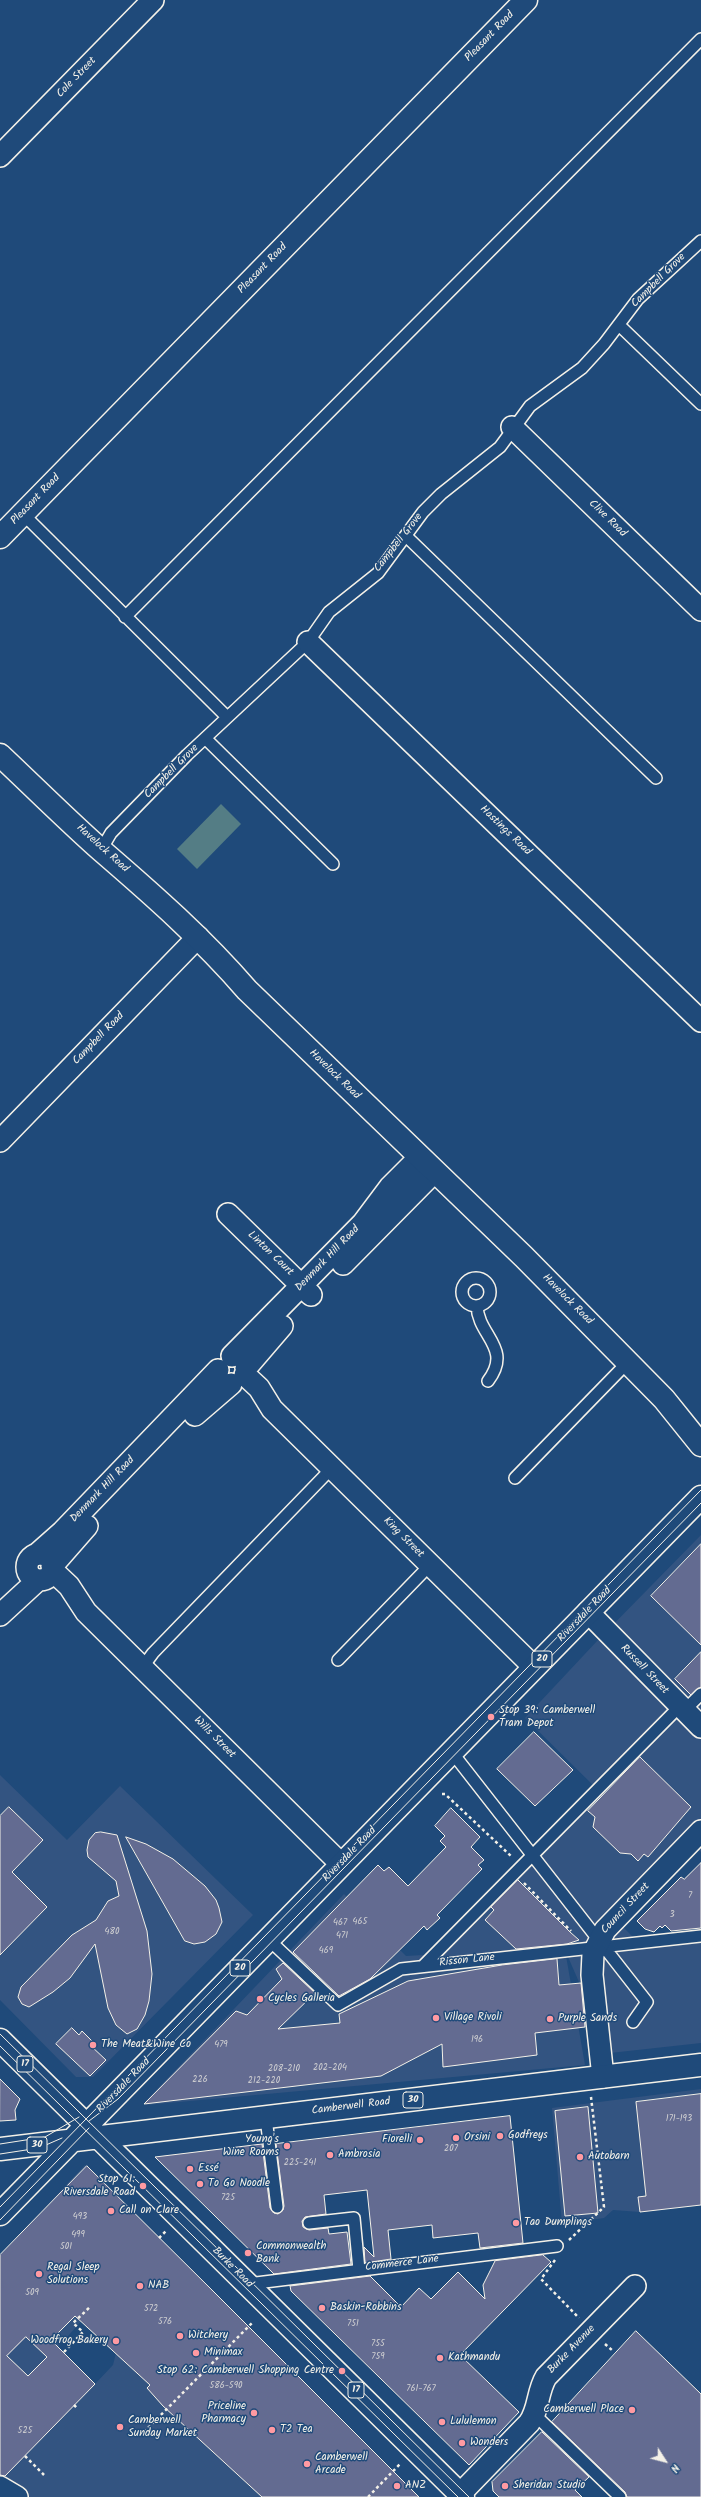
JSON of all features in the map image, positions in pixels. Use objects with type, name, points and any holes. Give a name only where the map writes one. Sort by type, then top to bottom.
[{"type":"main road","name":"Pleasant Road","points":[[0,537],[526,0]]},
{"type":"main road","name":"Havelock Road","points":[[0,755],[102,850],[164,904],[198,937],[247,990],[426,1165],[524,1257],[664,1399],[701,1445]]},
{"type":"main road","name":"Havelock Road","points":[[664,1399],[701,1424]]},
{"type":"main road","name":"Riversdale Road","points":[[0,2214],[70,2141],[92,2131],[268,1939],[701,1497]]},
{"type":"main road","name":"Burke Road","points":[[0,2040],[461,2495]]},
{"type":"main road","name":"Camberwell Road","points":[[92,2131],[266,2118],[701,2065]]},
{"type":"main road","name":"30","points":[[0,2149],[70,2141]]},
{"type":"street","name":"Cole Street","points":[[0,156],[153,0]]},
{"type":"street","name":"Clive Road","points":[[512,428],[701,610]]},
{"type":"street","name":"Hastings Road","points":[[308,642],[701,1021]]},
{"type":"street","name":"Campbell Road","points":[[0,1141],[198,937]]},
{"type":"street","name":"Denmark Hill Road","points":[[0,1616],[41,1570],[62,1532],[267,1341],[307,1290],[426,1165]]},
{"type":"street","name":"Linton Court","points":[[228,1214],[307,1290]]},
{"type":"street","name":"King Street","points":[[235,1372],[259,1388],[272,1409],[534,1667]]},
{"type":"street","name":"Denmark Hill Road","points":[[0,1595],[41,1570]]},
{"type":"street","name":"Wills Street","points":[[41,1570],[69,1586],[86,1612],[341,1864]]},
{"type":"street","name":"Russell Street","points":[[588,1612],[701,1727]]},
{"type":"street","name":"Council Street","points":[[595,1946],[612,1922],[701,1831]]},
{"type":"street","points":[[595,1946],[592,1975],[596,2078]]},
{"type":"street","name":"Burke Avenue","points":[[461,2495],[529,2423],[534,2415],[538,2394],[546,2377],[634,2286]]},
{"type":"street","points":[[0,2487],[17,2497]]},
{"type":"lane","points":[[125,617],[701,39]]},
{"type":"lane","name":"Campbell Grove","points":[[102,850],[111,833],[227,717],[308,642],[329,612],[378,573],[441,494],[500,447],[512,428],[530,406],[582,368],[619,325],[638,299],[701,241]]},
{"type":"lane","points":[[619,325],[701,404]]},
{"type":"lane","points":[[23,514],[227,717]]},
{"type":"lane","points":[[406,536],[656,778]]},
{"type":"lane","points":[[206,739],[333,864]]},
{"type":"lane","points":[[477,1306],[477,1318],[489,1334],[496,1349],[496,1368],[488,1381]]},
{"type":"lane","points":[[515,1478],[628,1362]]},
{"type":"lane","points":[[142,1668],[153,1652],[332,1468]]},
{"type":"lane","points":[[338,1660],[430,1565]]},
{"type":"lane","points":[[423,1966],[531,1855],[682,1708],[701,1694]]},
{"type":"lane","points":[[451,1751],[531,1855],[595,1946],[647,2002],[633,2022]]},
{"type":"lane","name":"Risson Lane","points":[[268,1939],[338,2005],[401,1969],[595,1946],[701,1936]]},
{"type":"lane","points":[[266,2118],[277,2207]]},
{"type":"lane","points":[[309,2223],[354,2218],[359,2270]]},
{"type":"lane","name":"Commerce Lane","points":[[248,2284],[359,2270],[560,2249]]},
{"type":"lane","points":[[534,2415],[620,2497]]},
{"type":"path","points":[[442,1794],[445,1794],[517,1869],[577,1937],[595,1946]]},
{"type":"path","points":[[596,2078],[604,2207],[560,2249],[541,2280],[613,2351]]},
{"type":"path","points":[[64,2352],[83,2332],[74,2323],[91,2306]]},
{"type":"path","points":[[144,2432],[252,2322]]},
{"type":"path","points":[[74,2405],[78,2409]]},
{"type":"path","points":[[368,2497],[415,2449]]},
{"type":"path","points":[[25,2456],[44,2475]]},
{"type":"shaded area","points":[[701,1535],[701,1852],[698,1849],[623,1927],[637,1941],[701,1930],[701,2043],[610,2053],[565,1950],[585,2065],[146,2105],[145,2102],[344,1894],[406,1956],[440,1954],[599,1791],[525,1718],[598,1640]]},
{"type":"shaded area","points":[[0,1775],[67,1840],[120,1786],[253,1915],[93,2077],[76,2077],[0,2000]]},
{"type":"shaded area","points":[[701,2089],[701,2205],[640,2212],[613,2210],[604,2218],[562,2224],[552,2108]]},
{"type":"shaded area","points":[[85,2165],[419,2497],[29,2497],[0,2473],[0,2255]],"holes":[[[86,2316],[86,2327],[116,2353],[113,2365],[95,2384],[58,2347]]]},
{"type":"green space","points":[[221,804],[241,824],[197,869],[177,849]]},
{"type":"building","points":[[701,1544],[701,1645],[651,1596]]},
{"type":"building","points":[[701,1652],[701,1687],[691,1695],[675,1679]]},
{"type":"building","points":[[534,1732],[573,1770],[535,1806],[497,1769]]},
{"type":"building","points":[[640,1757],[691,1807],[648,1857],[644,1854],[638,1861],[631,1854],[620,1853],[593,1827],[595,1817],[588,1811]]},
{"type":"building","points":[[9,1807],[43,1840],[12,1872],[47,1907],[0,1955],[0,1816]]},
{"type":"building","points":[[451,1808],[480,1837],[471,1847],[484,1860],[478,1865],[482,1869],[437,1915],[440,1918],[427,1930],[424,1926],[370,1979],[339,1996],[293,1952],[378,1865],[384,1871],[389,1867],[408,1886],[446,1847],[440,1841],[445,1836],[435,1826]]},
{"type":"building","points":[[101,1832],[117,1835],[147,1931],[152,1974],[149,2001],[145,2015],[137,2029],[127,2034],[116,2025],[108,2008],[95,1944],[70,1978],[53,1992],[29,2007],[22,2004],[18,1997],[21,1987],[72,1935],[96,1920],[108,1901],[119,1896],[116,1881],[88,1857],[87,1850],[89,1840],[95,1833]]},
{"type":"building","points":[[126,1837],[146,1844],[173,1859],[205,1886],[216,1900],[219,1908],[222,1922],[216,1934],[205,1942],[194,1944],[185,1941]]},
{"type":"building","points":[[701,1863],[701,1928],[671,1931],[665,1925],[662,1928],[660,1926],[654,1932],[645,1929],[637,1921],[681,1877],[684,1879]]},
{"type":"building","points":[[518,1880],[579,1940],[567,1944],[516,1949],[485,1920],[494,1910],[491,1907]]},
{"type":"building","points":[[557,1959],[559,1985],[581,1983],[585,2027],[535,2033],[537,2055],[443,2067],[442,2044],[381,2076],[144,2104],[236,2011],[247,2015],[282,1979],[276,1969],[283,1963],[315,1993],[278,2029],[340,2023],[339,2014],[408,1981],[502,1965]]},
{"type":"building","points":[[72,2028],[79,2035],[82,2031],[93,2042],[90,2045],[106,2060],[90,2076],[56,2044]]},
{"type":"building","points":[[0,2079],[20,2099],[15,2110],[16,2120],[0,2121]]},
{"type":"building","points":[[701,2094],[701,2205],[640,2212],[638,2197],[646,2196],[636,2102]]},
{"type":"building","points":[[588,2107],[598,2213],[565,2216],[555,2111]]},
{"type":"building","points":[[510,2116],[523,2243],[480,2248],[478,2233],[433,2238],[432,2225],[388,2230],[391,2259],[365,2263],[364,2247],[374,2257],[367,2190],[324,2195],[326,2214],[305,2217],[302,2221],[303,2227],[309,2230],[328,2228],[329,2234],[347,2232],[351,2264],[274,2274],[155,2157],[262,2144],[270,2208],[274,2213],[278,2214],[283,2210],[284,2206],[276,2144]]},
{"type":"building","points":[[87,2166],[419,2497],[262,2497],[163,2406],[147,2388],[150,2385],[75,2316],[51,2340],[95,2384],[5,2476],[0,2475],[0,2255]],"holes":[[[26,2337],[47,2357],[28,2376],[7,2356]]]},
{"type":"building","points":[[543,2255],[551,2262],[460,2355],[519,2412],[469,2465],[291,2291],[290,2286],[370,2276],[401,2307],[419,2288],[431,2299],[458,2272],[485,2299],[483,2285],[495,2261]]},
{"type":"building","name":"Camberwell Place","points":[[636,2331],[701,2394],[701,2497],[627,2497],[625,2492],[552,2422]]},
{"type":"building","points":[[542,2432],[589,2477],[575,2490],[582,2497],[499,2497],[493,2491],[492,2482]]},
{"type":"tram line","points":[[0,2207],[701,1490]]},
{"type":"tram line","points":[[89,2121],[118,2099],[701,1503]]},
{"type":"tram line","points":[[0,2034],[469,2497]]},
{"type":"tram line","points":[[0,2046],[458,2497]]},
{"type":"tram line","points":[[0,2144],[45,2137],[79,2117]]},
{"type":"tram line","points":[[0,2220],[89,2128]]},
{"type":"tram line","points":[[0,2154],[39,2148],[62,2138]]},
{"type":"place","name":"Stop 39: Camberwell Tram Depot","points":[[491,1717]]},
{"type":"place","name":"Cycles Galleria","points":[[260,1999]]},
{"type":"place","name":"Village Rivoli","points":[[436,2018]]},
{"type":"place","name":"Purple Sands","points":[[550,2019]]},
{"type":"place","name":"The Meat&Wine Co","points":[[93,2045]]},
{"type":"place","name":"Godfreys","points":[[500,2136]]},
{"type":"place","name":"Orsini","points":[[456,2138]]},
{"type":"place","name":"Fiorelli","points":[[420,2140]]},
{"type":"place","name":"Young's Wine Rooms","points":[[287,2146]]},
{"type":"place","name":"Ambrosia","points":[[330,2155]]},
{"type":"place","name":"Autobarn","points":[[580,2157]]},
{"type":"place","name":"Essé","points":[[190,2169]]},
{"type":"place","name":"To Go Noodle","points":[[200,2184]]},
{"type":"place","name":"Stop 61: Riversdale Road","points":[[143,2186]]},
{"type":"place","name":"Call on Clare","points":[[111,2211]]},
{"type":"place","name":"Tao Dumplings","points":[[516,2223]]},
{"type":"place","name":"Commonwealth Bank","points":[[248,2253]]},
{"type":"place","name":"Regal Sleep Solutions","points":[[39,2274]]},
{"type":"place","name":"NAB","points":[[140,2286]]},
{"type":"place","name":"Baskin-Robbins","points":[[322,2308]]},
{"type":"place","name":"Witchery","points":[[180,2336]]},
{"type":"place","name":"Woodfrog Bakery","points":[[116,2341]]},
{"type":"place","name":"Minimax","points":[[196,2353]]},
{"type":"place","name":"Kathmandu","points":[[440,2358]]},
{"type":"place","name":"Stop 62: Camberwell Shopping Centre","points":[[342,2371]]},
{"type":"place","name":"Camberwell Place","points":[[632,2410]]},
{"type":"place","name":"Priceline Pharmacy","points":[[254,2413]]},
{"type":"place","name":"Lululemon","points":[[442,2422]]},
{"type":"place","name":"Camberwell Sunday Market","points":[[120,2427]]},
{"type":"place","name":"T2 Tea","points":[[272,2430]]},
{"type":"place","name":"Wonders","points":[[462,2443]]},
{"type":"place","name":"Camberwell Arcade","points":[[307,2464]]},
{"type":"place","name":"ANZ","points":[[397,2486]]},
{"type":"place","name":"Sheridan Studio","points":[[505,2486]]}]
